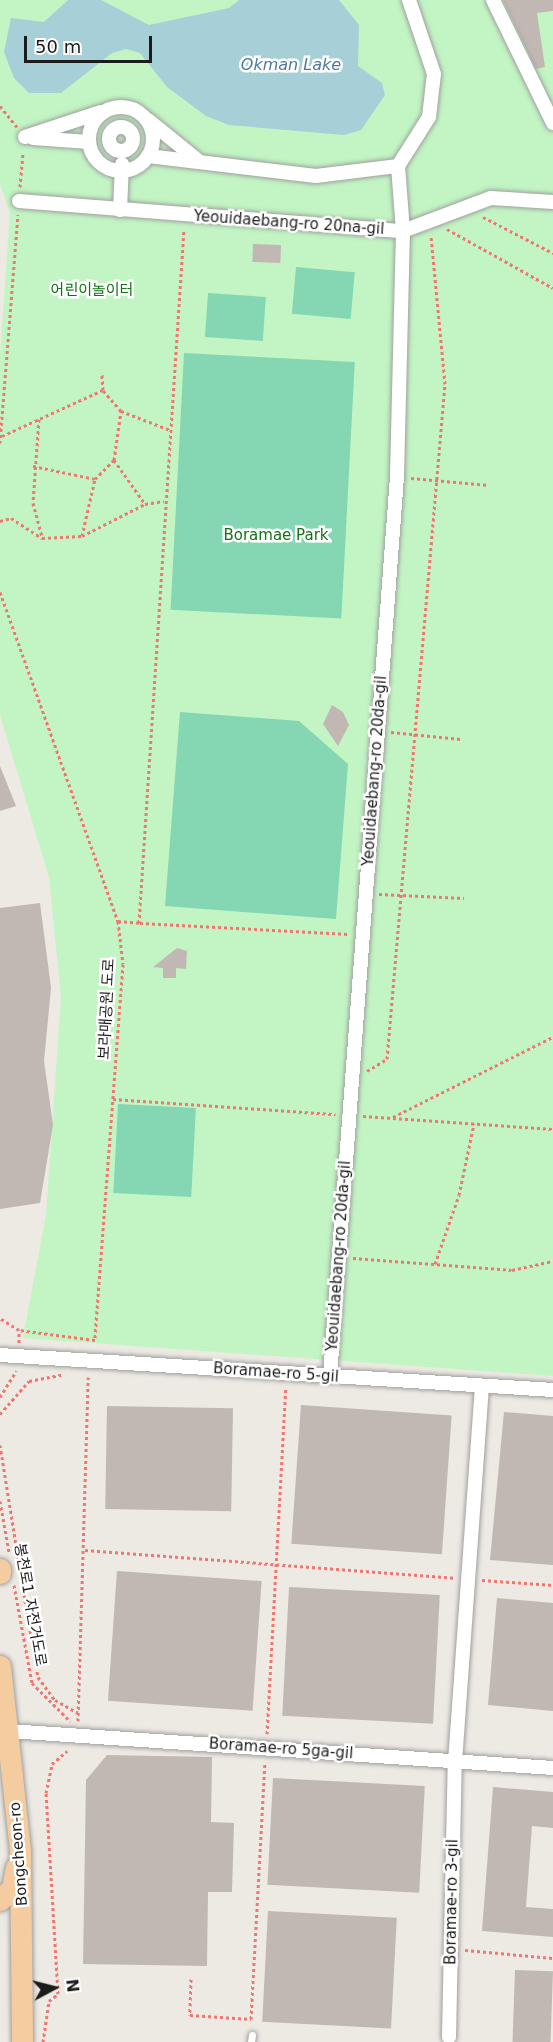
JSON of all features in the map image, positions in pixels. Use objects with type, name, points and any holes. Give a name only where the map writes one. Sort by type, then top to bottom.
[{"type":"main road","name":"Bongcheon-ro","points":[[0,1666],[9,1731],[20,1849],[22,2042]]},
{"type":"main road","points":[[0,1900],[12,1888],[20,1849]]},
{"type":"street","points":[[101,114],[121,139],[146,158],[316,176],[398,166],[429,117],[434,74],[410,0]]},
{"type":"street","points":[[492,0],[553,123]]},
{"type":"street","points":[[25,137],[121,107],[146,118],[202,164]]},
{"type":"street","points":[[120,210],[121,107]]},
{"type":"street","points":[[101,114],[89,140],[99,162],[122,171],[146,158],[153,140],[146,118]]},
{"type":"street","points":[[99,162],[146,118]]},
{"type":"street","points":[[25,137],[153,140]]},
{"type":"street","name":"Yeouidaebang-ro 20da-gil","points":[[330,1376],[397,476],[403,231],[398,166]]},
{"type":"street","name":"Yeouidaebang-ro 20na-gil","points":[[19,201],[185,216],[403,231],[465,207],[516,196],[553,202]]},
{"type":"street","name":"Boramae-ro 5-gil","points":[[0,1355],[553,1390]]},
{"type":"street","name":"Boramae-ro 3-gil","points":[[450,2040],[455,1762],[482,1386]]},
{"type":"street","name":"Boramae-ro 5ga-gil","points":[[9,1731],[553,1768]]},
{"type":"path","points":[[0,106],[25,137],[0,443]]},
{"type":"path","points":[[465,207],[553,253]]},
{"type":"path","points":[[140,922],[164,501],[185,216]]},
{"type":"path","points":[[430,220],[553,288]]},
{"type":"path","points":[[352,1080],[387,1059],[403,895],[414,734],[446,384],[430,220]]},
{"type":"path","points":[[102,374],[103,390],[121,411],[171,430]]},
{"type":"path","points":[[2,436],[103,390]]},
{"type":"path","points":[[82,536],[95,479],[114,460],[121,411]]},
{"type":"path","points":[[39,419],[33,466],[33,503],[42,538]]},
{"type":"path","points":[[114,460],[145,504]]},
{"type":"path","points":[[33,466],[95,479]]},
{"type":"path","points":[[397,476],[489,485]]},
{"type":"path","points":[[0,521],[11,518],[42,538],[82,536],[145,504],[164,501]]},
{"type":"path","name":"보라매공원 도로","points":[[0,592],[118,921],[123,964],[94,1341],[19,1330],[0,1318]]},
{"type":"path","points":[[378,730],[461,739]]},
{"type":"path","points":[[365,893],[464,898]]},
{"type":"path","points":[[118,921],[363,935]]},
{"type":"path","points":[[391,1118],[553,1037]]},
{"type":"path","points":[[435,1264],[459,1195],[474,1124]]},
{"type":"path","points":[[339,1257],[512,1270],[553,1261]]},
{"type":"path","points":[[191,1979],[190,2015],[250,2019],[287,1373]]},
{"type":"path","points":[[0,1414],[28,1381],[72,1376]]},
{"type":"path","points":[[43,2042],[49,2001],[58,1994],[46,1793],[52,1764],[69,1748],[78,1713],[92,1378],[82,1377]]},
{"type":"path","points":[[0,1445],[38,1677],[55,1700],[78,1713]]},
{"type":"path","name":"봉천로1 자전거도로","points":[[0,1501],[5,1567],[32,1683],[49,1704],[70,1716],[73,1735]]},
{"type":"path","points":[[85,1550],[553,1585]]},
{"type":"path","points":[[451,1949],[553,1958]]},
{"type":"green space","name":"Boramae Park","points":[[0,0],[553,0],[553,1376],[23,1338],[46,1215],[61,998],[49,877],[0,715],[0,356],[10,213],[0,184]]},
{"type":"green space","points":[[296,267],[355,272],[351,319],[292,314]]},
{"type":"green space","points":[[208,293],[266,297],[263,341],[205,337]]},
{"type":"green space","points":[[184,353],[355,362],[341,619],[171,610]]},
{"type":"green space","points":[[180,712],[299,721],[348,764],[336,919],[165,906]]},
{"type":"green space","points":[[118,1104],[196,1108],[191,1197],[113,1193]]},
{"type":"water","name":"Okman Lake","points":[[68,0],[101,0],[149,25],[229,8],[239,0],[339,0],[359,25],[358,66],[382,83],[385,95],[361,130],[344,135],[229,125],[206,116],[167,87],[140,53],[126,49],[112,53],[61,93],[29,93],[14,78],[4,52],[11,18],[44,22]]},
{"type":"building","points":[[503,0],[553,0],[553,11],[537,13],[545,67],[536,69]]},
{"type":"building","points":[[253,244],[281,245],[280,263],[252,262]]},
{"type":"building","points":[[332,705],[343,712],[349,725],[338,746],[323,724]]},
{"type":"building","points":[[0,766],[16,806],[0,811]]},
{"type":"building","points":[[40,903],[51,988],[44,1061],[53,1125],[40,1203],[0,1209],[0,908]]},
{"type":"building","points":[[177,948],[187,951],[186,969],[176,968],[176,978],[163,978],[163,968],[153,967]]},
{"type":"building","points":[[301,1405],[452,1416],[442,1554],[291,1544]]},
{"type":"building","points":[[107,1406],[233,1408],[231,1511],[105,1509]]},
{"type":"building","points":[[504,1412],[553,1416],[553,1565],[490,1560]]},
{"type":"building","points":[[117,1571],[262,1581],[253,1711],[108,1701]]},
{"type":"building","points":[[289,1587],[440,1595],[433,1724],[282,1716]]},
{"type":"building","points":[[497,1598],[553,1603],[553,1711],[488,1705]]},
{"type":"building","points":[[107,1755],[212,1757],[211,1822],[234,1823],[232,1892],[208,1892],[207,1966],[83,1964],[86,1780]]},
{"type":"building","points":[[273,1778],[425,1786],[419,1893],[267,1885]]},
{"type":"building","points":[[493,1787],[553,1792],[553,1828],[532,1826],[526,1907],[553,1909],[553,1937],[482,1931]]},
{"type":"building","points":[[268,1911],[397,1918],[391,2029],[262,2022]]},
{"type":"building","points":[[515,1970],[553,1971],[551,2042],[512,2042]]},
{"type":"park label","name":"어린이놀이터","points":[[92,291]]}]
